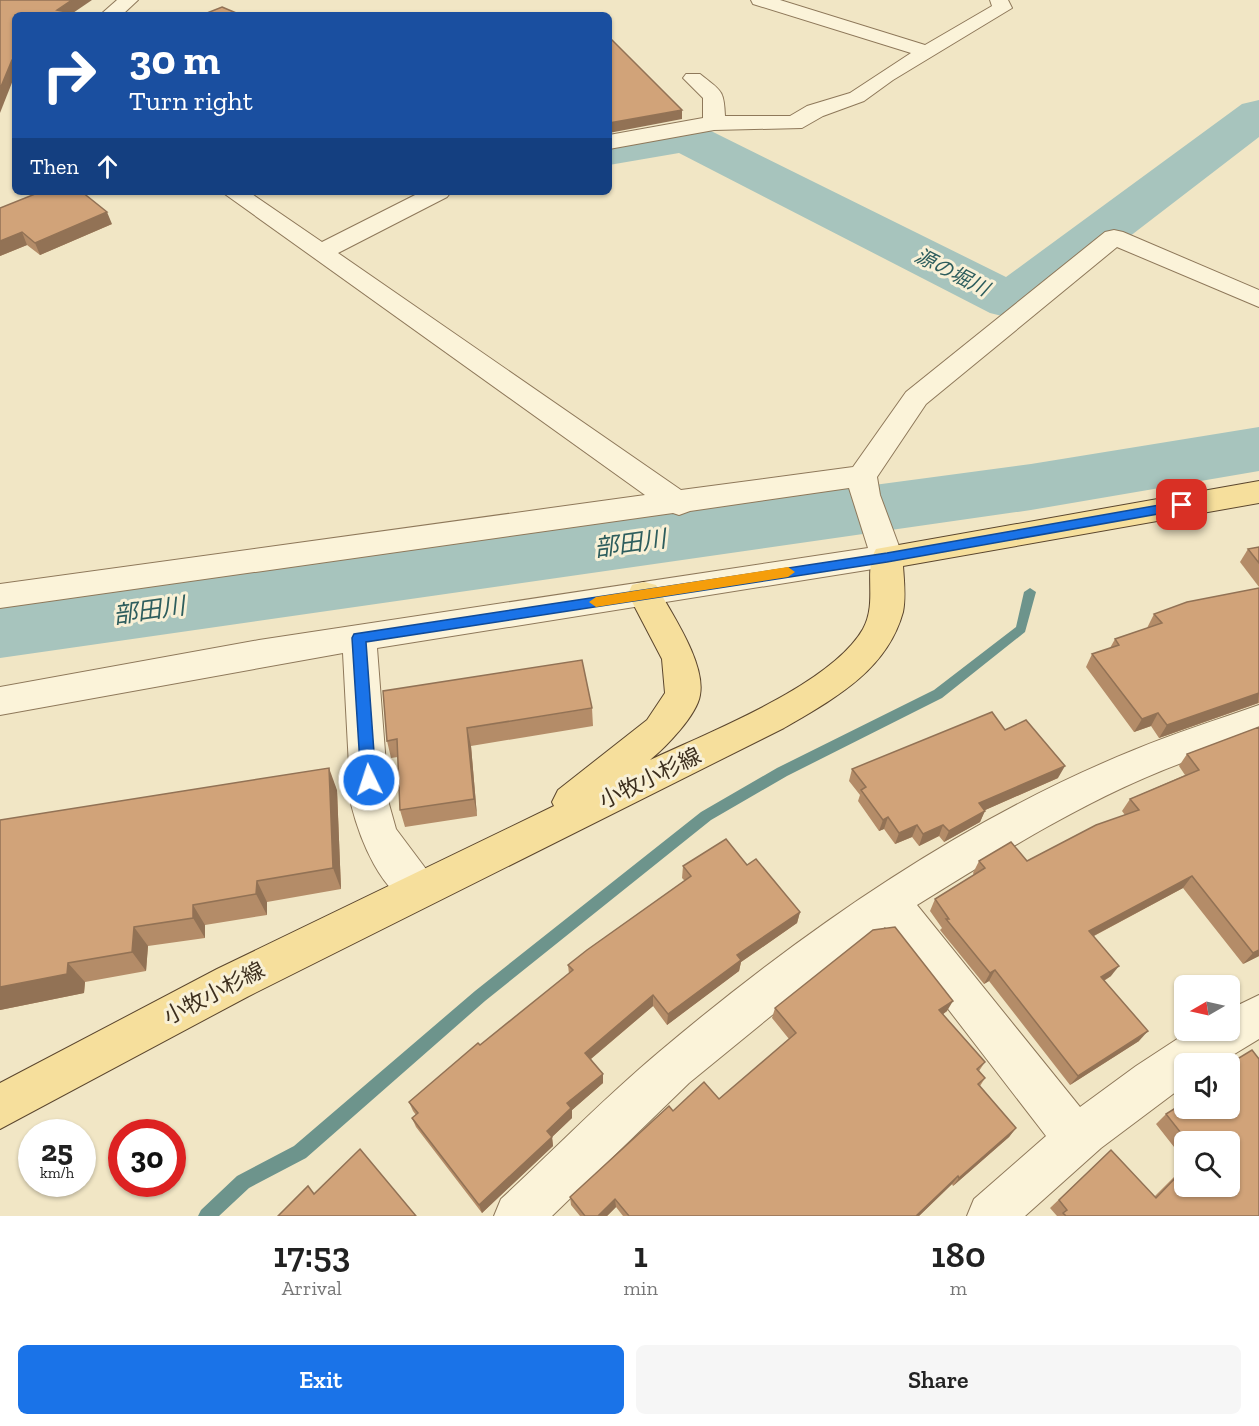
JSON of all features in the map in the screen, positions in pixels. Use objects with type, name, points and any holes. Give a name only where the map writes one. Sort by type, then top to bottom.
[{"type":"main road","points":[[882,544],[1259,492]]},
{"type":"main road","name":"小牧小杉線","points":[[0,1107],[232,983],[771,718],[850,670],[875,640],[886,610],[882,544]]},
{"type":"main road","points":[[520,842],[660,731],[683,695],[679,659],[644,594]]},
{"type":"street","points":[[114,12],[129,0]]},
{"type":"street","points":[[760,0],[928,51]]},
{"type":"street","points":[[612,141],[714,123],[794,123],[815,111],[857,97],[928,51],[1002,8],[999,0]]},
{"type":"street","points":[[693,78],[714,96],[714,123]]},
{"type":"street","points":[[238,195],[679,504]]},
{"type":"street","points":[[320,253],[433,195]]},
{"type":"street","points":[[0,702],[259,653],[644,594],[882,544],[864,486],[916,398],[1114,237],[1259,299]]},
{"type":"street","points":[[0,596],[679,504],[864,486]]},
{"type":"street","points":[[359,638],[370,804],[375,830],[389,855],[418,891]]},
{"type":"street","points":[[518,1216],[674,1068],[823,948],[888,901],[983,843],[1057,804],[1146,762],[1259,720]]},
{"type":"street","points":[[888,901],[1076,1138]]},
{"type":"street","points":[[991,1216],[1076,1138],[1162,1073],[1219,1037],[1259,1016]]},
{"type":"building","points":[[0,0],[72,0],[57,10],[67,12],[12,12],[12,60],[0,89]]},
{"type":"building","points":[[222,7],[234,12],[210,12]]},
{"type":"building","points":[[612,40],[682,110],[612,122]]},
{"type":"building","points":[[32,195],[86,195],[107,212],[35,243],[22,232],[0,241],[0,208]]},
{"type":"building","points":[[1259,547],[1259,563],[1248,549]]},
{"type":"building","points":[[1259,588],[1259,693],[1167,725],[1158,713],[1142,719],[1092,654],[1119,645],[1115,639],[1162,623],[1154,614],[1187,602]]},
{"type":"building","points":[[582,660],[592,708],[467,728],[474,799],[400,810],[397,739],[387,741],[383,691]]},
{"type":"building","points":[[992,712],[1005,730],[1026,720],[1065,766],[979,803],[985,811],[949,831],[943,825],[923,834],[917,825],[899,833],[888,817],[883,820],[861,790],[866,787],[852,769]]},
{"type":"building","points":[[1259,727],[1259,950],[1253,953],[1192,876],[1089,931],[1119,966],[1101,977],[1148,1031],[1078,1076],[995,970],[990,973],[946,919],[949,919],[935,899],[985,868],[979,861],[1011,842],[1027,861],[1096,825],[1139,810],[1130,799],[1199,770],[1187,754]]},
{"type":"building","points":[[329,768],[333,868],[257,881],[256,894],[193,905],[193,918],[134,927],[132,952],[68,963],[67,974],[0,987],[0,820]]},
{"type":"building","points":[[726,839],[747,865],[756,859],[800,912],[737,955],[741,960],[668,1014],[653,995],[585,1053],[603,1074],[567,1103],[571,1108],[547,1131],[552,1137],[479,1205],[412,1118],[418,1113],[409,1102],[478,1043],[480,1045],[573,970],[568,965],[691,876],[683,866]]},
{"type":"building","points":[[895,927],[953,1001],[939,1010],[985,1062],[977,1069],[985,1078],[978,1084],[1016,1128],[959,1178],[958,1176],[916,1216],[629,1216],[615,1199],[598,1216],[585,1216],[570,1197],[669,1106],[673,1111],[704,1082],[719,1099],[796,1033],[775,1008],[873,930]]},
{"type":"building","points":[[1252,1050],[1259,1059],[1259,1216],[1066,1216],[1063,1213],[1067,1210],[1059,1200],[1111,1150],[1156,1198],[1174,1179],[1174,1197],[1240,1197],[1240,1131],[1179,1131],[1166,1114],[1174,1109],[1174,1119],[1240,1119],[1240,1057]]},
{"type":"building","points":[[360,1149],[416,1216],[278,1216],[308,1186],[314,1194]]},
{"type":"waterway","name":"源の堀川","points":[[612,149],[686,137],[1010,301],[1259,114]]},
{"type":"waterway","name":"部田川","points":[[0,630],[1031,487],[1259,449]]},
{"type":"waterway","points":[[207,1216],[243,1182],[300,1152],[480,996],[706,816],[782,772],[938,694],[1021,629],[1030,592]]},
{"type":"slow traffic","points":[[596,602],[788,572]]},
{"type":"route","points":[[369,780],[359,638],[887,557],[1182,505]]}]
